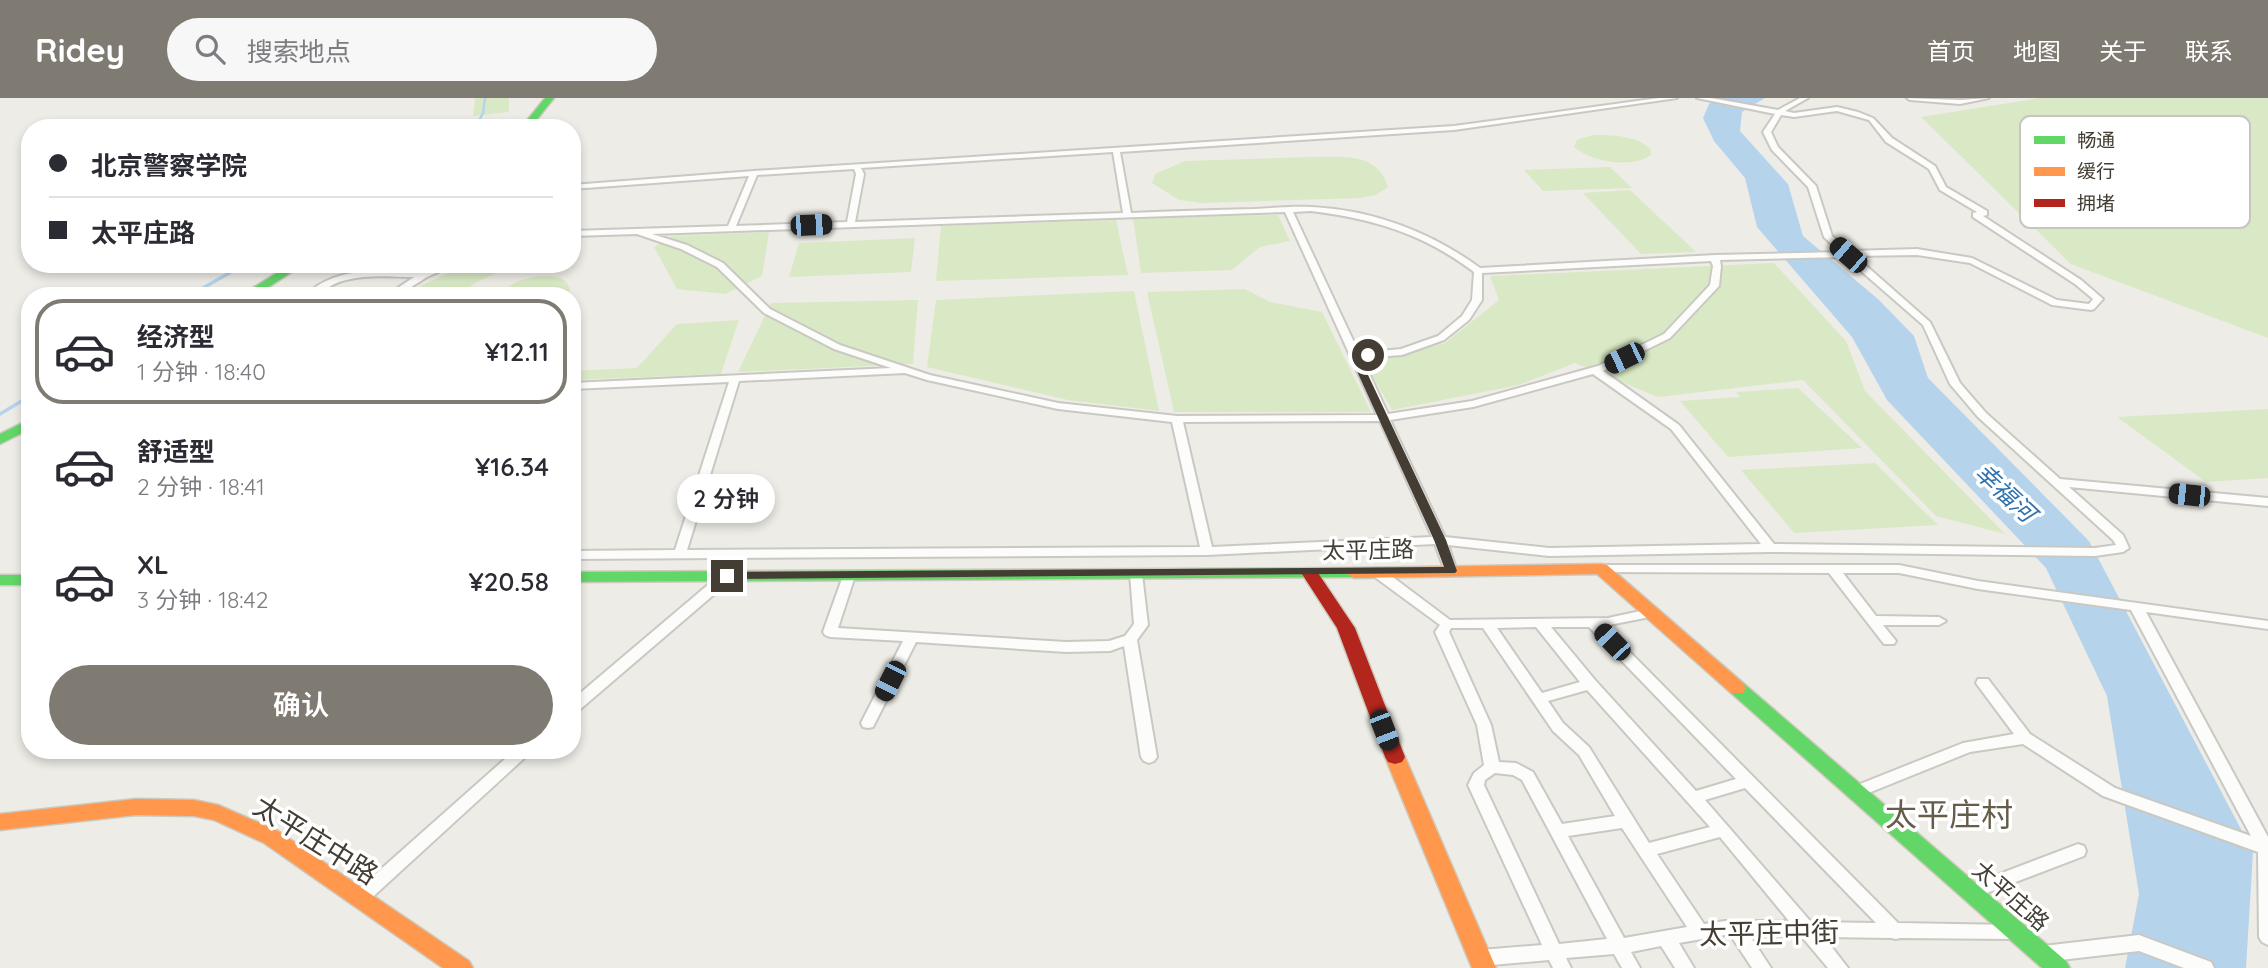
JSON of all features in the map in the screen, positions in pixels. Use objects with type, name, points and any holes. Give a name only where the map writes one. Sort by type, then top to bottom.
[{"type":"street","points":[[532,119],[550,98]]},
{"type":"street","points":[[581,186],[1454,128],[1674,98]]},
{"type":"street","points":[[581,234],[1288,209],[1356,214],[1405,227],[1442,244],[1478,271],[1715,258],[1917,252],[1972,261],[2055,303],[2091,307],[2098,299],[2078,282],[1976,215],[1984,212],[1942,188],[1932,167],[1889,140],[1871,119],[1837,109],[1794,115],[1700,98]]},
{"type":"street","points":[[1773,111],[1805,98]]},
{"type":"street","points":[[1910,98],[1960,102],[1986,98]]},
{"type":"street","points":[[1935,98],[1962,98]]},
{"type":"street","points":[[581,555],[1207,551],[1440,540],[1549,552],[1770,548],[2095,552],[2123,548],[2119,538],[1982,415],[1955,384],[1927,324],[1828,237],[1811,186],[1775,148],[1768,132],[1773,111]]},
{"type":"street","points":[[1116,150],[1127,214]]},
{"type":"street","points":[[851,224],[860,174],[857,167]]},
{"type":"street","points":[[731,229],[754,173]]},
{"type":"street","points":[[1288,209],[1440,540],[1451,571]]},
{"type":"street","points":[[638,232],[684,247],[720,265],[767,311],[837,346],[910,371],[1058,406],[1177,419],[1384,418],[1473,404],[1595,370],[1667,336],[1698,307],[1714,286],[1717,266],[1715,258]]},
{"type":"street","points":[[1355,356],[1402,352],[1441,338],[1466,318],[1478,300],[1478,271]]},
{"type":"street","points":[[261,287],[284,273]]},
{"type":"street","points":[[318,287],[341,273]]},
{"type":"street","points":[[399,273],[424,275]]},
{"type":"street","points":[[405,287],[429,273]]},
{"type":"street","points":[[1595,370],[1675,426],[1770,548]]},
{"type":"street","points":[[581,386],[910,371]]},
{"type":"street","points":[[680,554],[735,378]]},
{"type":"street","points":[[1177,419],[1207,551]]},
{"type":"street","points":[[0,440],[21,427]]},
{"type":"street","points":[[2056,482],[2268,502]]},
{"type":"street","points":[[1601,569],[1899,569],[1978,585],[2268,625]]},
{"type":"street","name":"太平庄路","points":[[581,577],[1310,574],[1601,569],[2053,964]]},
{"type":"street","points":[[1833,569],[1889,641]]},
{"type":"street","points":[[1377,572],[1447,624],[1608,622],[1650,613]]},
{"type":"street","points":[[849,576],[830,632],[1066,647],[1110,646],[1130,639],[1141,625],[1136,574]]},
{"type":"street","points":[[1310,574],[1346,628],[1396,760],[1482,963]]},
{"type":"street","points":[[581,700],[727,576]]},
{"type":"street","points":[[0,580],[21,580]]},
{"type":"street","points":[[2133,607],[2267,849],[2268,937]]},
{"type":"street","points":[[1872,620],[1939,621]]},
{"type":"street","points":[[1592,622],[1896,932]]},
{"type":"street","points":[[1487,623],[1558,727],[1584,751],[1626,821],[1700,933]]},
{"type":"street","points":[[1540,623],[1590,684],[1723,830],[1839,968]]},
{"type":"street","points":[[1447,624],[1442,632],[1484,725],[1492,767]]},
{"type":"street","points":[[868,723],[911,638]]},
{"type":"street","points":[[1130,639],[1149,757]]},
{"type":"street","points":[[1983,683],[2025,738],[2109,792],[2267,849]]},
{"type":"street","points":[[1539,699],[1590,684]]},
{"type":"street","points":[[1856,792],[1968,747],[2025,738]]},
{"type":"street","points":[[360,898],[515,759]]},
{"type":"street","points":[[1558,960],[1476,785],[1479,777],[1492,767],[1516,769],[1528,776],[1632,968]]},
{"type":"street","points":[[1693,798],[1749,781]]},
{"type":"street","name":"太平庄中路","points":[[0,822],[136,807],[194,808],[242,822],[271,837],[461,968]]},
{"type":"street","points":[[1557,831],[1626,821]]},
{"type":"street","points":[[1646,849],[1723,830]]},
{"type":"street","points":[[1972,892],[2078,851]]},
{"type":"street","points":[[1736,929],[1762,968]]},
{"type":"street","name":"太平庄中街","points":[[1482,963],[1558,960],[1620,946],[1736,929],[2018,932]]},
{"type":"street","points":[[1666,939],[1685,968]]},
{"type":"street","points":[[2053,964],[2139,943],[2205,968]]},
{"type":"green space","points":[[475,98],[509,98],[509,112],[473,116]]},
{"type":"green space","points":[[2040,98],[2268,98],[2268,338],[2071,264],[2034,228],[2250,228],[2250,116],[2020,116],[2020,214],[1921,117]]},
{"type":"green space","points":[[1593,135],[1639,141],[1651,150],[1651,155],[1633,162],[1612,162],[1591,157],[1574,147],[1577,140]]},
{"type":"green space","points":[[1347,157],[1368,162],[1383,176],[1388,187],[1376,195],[1360,198],[1201,203],[1179,200],[1152,183],[1155,174],[1185,161]]},
{"type":"green space","points":[[1610,167],[1632,188],[1543,191],[1524,170]]},
{"type":"green space","points":[[1630,190],[1696,252],[1641,254],[1583,193]]},
{"type":"green space","points":[[1278,215],[1290,241],[1260,247],[1232,270],[1141,273],[1133,218]]},
{"type":"green space","points":[[1116,220],[1128,275],[936,281],[941,226]]},
{"type":"green space","points":[[769,232],[762,276],[725,294],[677,289],[654,247],[672,236]]},
{"type":"green space","points":[[915,238],[911,272],[789,277],[799,243]]},
{"type":"green space","points":[[1774,263],[1846,341],[1865,391],[2005,534],[1936,516],[1803,380],[1658,397],[1575,363],[1519,385],[1392,410],[1365,363],[1445,343],[1499,300],[1490,276]]},
{"type":"green space","points":[[449,273],[497,273],[470,287],[418,287]]},
{"type":"green space","points":[[539,276],[556,277],[565,281],[569,287],[508,287],[518,281]]},
{"type":"green space","points":[[1245,289],[1270,302],[1322,312],[1371,412],[1174,412],[1147,292]]},
{"type":"green space","points":[[1134,291],[1159,411],[1068,400],[927,367],[936,300]]},
{"type":"green space","points":[[918,300],[913,364],[738,372],[771,303]]},
{"type":"green space","points":[[739,320],[721,374],[581,380],[581,371],[637,368],[677,324]]},
{"type":"green space","points":[[1798,388],[1862,448],[1728,457],[1680,401],[1740,397],[1736,392]]},
{"type":"green space","points":[[2268,409],[2268,478],[2206,482],[2117,417]]},
{"type":"green space","points":[[1875,463],[1938,525],[1794,533],[1741,470]]},
{"type":"water","name":"幸福河","points":[[1718,98],[1765,98],[1742,112],[1740,131],[1788,184],[1803,236],[1878,299],[1914,336],[1928,378],[2089,541],[2253,852],[2246,968],[2125,968],[2139,894],[2107,696],[2046,568],[1887,400],[1852,337],[1757,227],[1745,178],[1714,141],[1703,118],[1709,104]]},
{"type":"waterway","points":[[480,119],[485,98]]},
{"type":"waterway","points":[[205,287],[229,273]]},
{"type":"waterway","points":[[0,414],[21,401]]},
{"type":"traffic: fast","points":[[532,119],[550,98]]},
{"type":"traffic: fast","points":[[261,287],[284,273]]},
{"type":"traffic: fast","points":[[0,440],[21,428]]},
{"type":"traffic: fast","points":[[581,577],[1354,573]]},
{"type":"traffic: fast","points":[[0,580],[21,580]]},
{"type":"traffic: fast","points":[[1737,688],[2058,968]]},
{"type":"traffic: slow","points":[[1354,573],[1601,569],[1737,688]]},
{"type":"traffic: slow","points":[[1395,757],[1484,968]]},
{"type":"traffic: slow","points":[[0,822],[136,807],[194,808],[218,813],[271,837],[461,968]]},
{"type":"traffic: jam","points":[[1310,574],[1346,628],[1395,757]]},
{"type":"district","name":"太平庄村","points":[[1949,815]]},
{"type":"route","points":[[727,576],[1451,571],[1440,540],[1355,356],[1368,355]]}]
